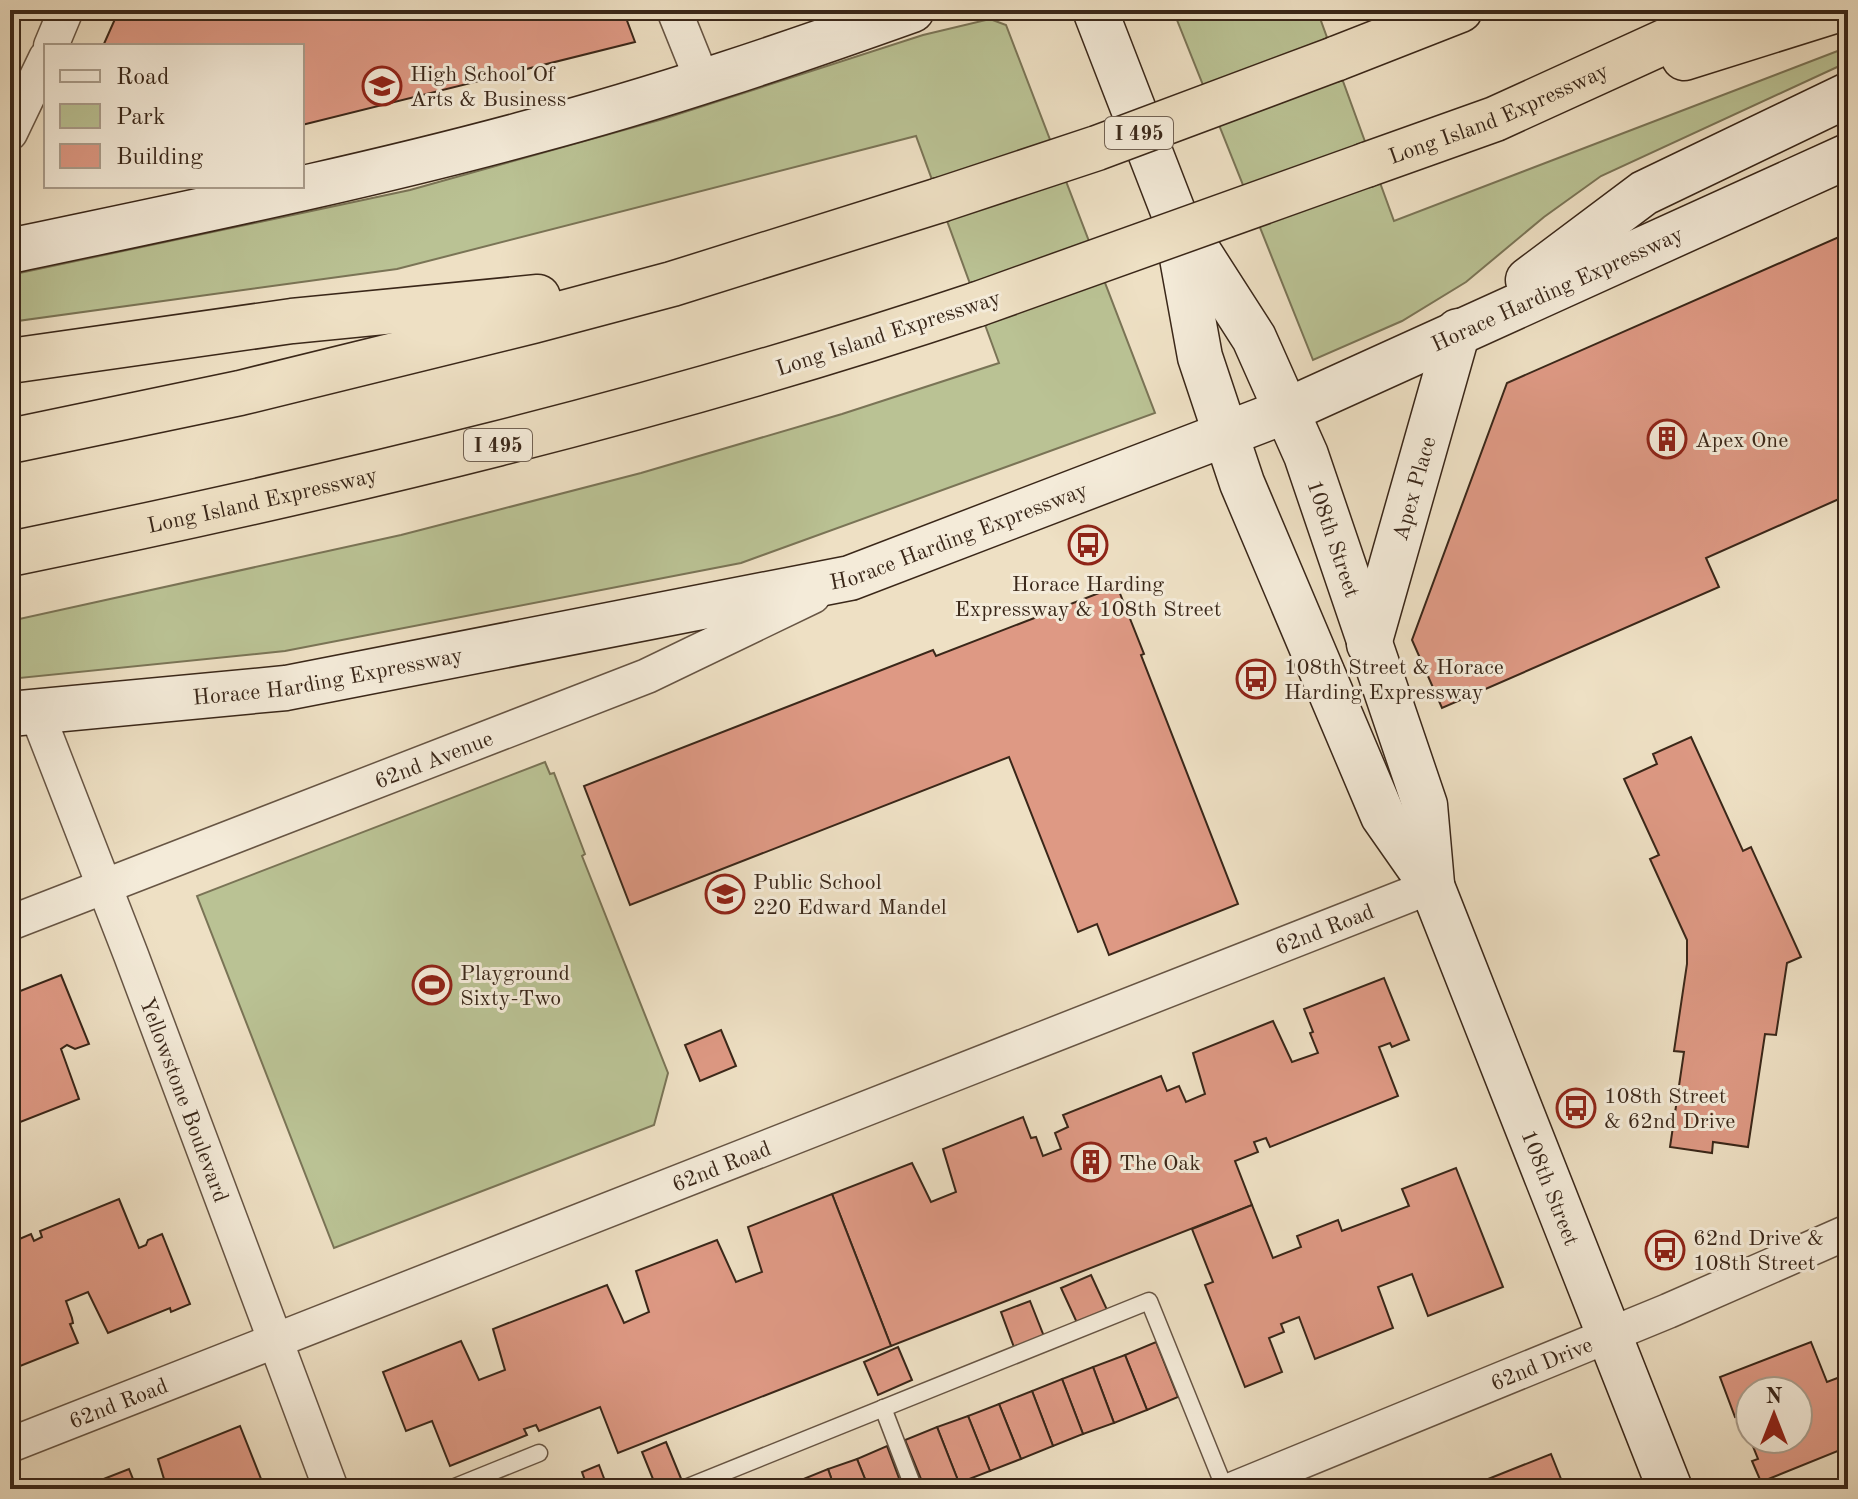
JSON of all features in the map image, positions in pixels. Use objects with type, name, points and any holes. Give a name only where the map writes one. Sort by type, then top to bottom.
[{"type":"highway","name":"I 495","points":[[10,441],[269,386],[672,284],[1124,139],[1460,10]]},
{"type":"highway","name":"Long Island Expressway","points":[[10,554],[282,497],[567,427],[849,347],[1495,119],[1734,10]]},
{"type":"highway","points":[[1495,119],[1837,10]]},
{"type":"highway","points":[[10,361],[292,321],[672,284]]},
{"type":"main road","points":[[304,187],[532,132],[703,82],[912,10]]},
{"type":"main road","name":"108th Street","points":[[1095,10],[1174,214],[1200,357],[1242,483],[1383,816],[1432,886],[1670,1489]]},
{"type":"main road","points":[[1458,331],[1644,193],[1848,95]]},
{"type":"main road","name":"Horace Harding Expressway","points":[[23,713],[286,688],[850,578],[1286,411],[1848,156]]},
{"type":"main road","points":[[10,251],[298,188]]},
{"type":"main road","name":"108th Street","points":[[1174,214],[1254,338],[1306,455],[1425,805],[1432,886]]},
{"type":"main road","name":"Apex Place","points":[[1369,644],[1458,331]]},
{"type":"street","points":[[52,44],[66,10]]},
{"type":"street","points":[[674,10],[703,82]]},
{"type":"street","points":[[21,120],[44,63]]},
{"type":"street","points":[[192,188],[227,205]]},
{"type":"street","name":"62nd Avenue","points":[[10,923],[647,676],[850,578]]},
{"type":"street","name":"Yellowstone Boulevard","points":[[23,713],[104,886],[331,1489]]},
{"type":"street","name":"62nd Road","points":[[10,1445],[1432,886]]},
{"type":"street","name":"62nd Drive","points":[[1234,1489],[1610,1335],[1848,1232]]},
{"type":"lane","points":[[683,1489],[1149,1301],[1225,1489]]},
{"type":"lane","points":[[883,1408],[914,1489]]},
{"type":"lane","points":[[450,1489],[539,1453]]},
{"type":"green space","points":[[1173,10],[1317,10],[1394,221],[1848,47],[1848,62],[1601,176],[1544,217],[1466,282],[1402,321],[1313,360]]},
{"type":"green space","points":[[990,19],[1006,25],[1155,413],[741,563],[285,651],[10,679],[10,621],[401,535],[641,473],[842,414],[999,363],[916,136],[397,269],[10,322],[10,275],[410,190],[663,119],[923,35]]},
{"type":"green space","name":"Playground Sixty-Two","points":[[545,762],[550,774],[554,773],[585,854],[582,856],[668,1073],[654,1125],[334,1248],[197,896]]},
{"type":"building","name":"High School Of Arts & Business","points":[[119,10],[623,10],[635,42],[304,125],[304,44],[104,44]]},
{"type":"building","name":"Apex One","points":[[1848,233],[1848,495],[1706,558],[1719,587],[1442,708],[1412,640],[1507,383]]},
{"type":"building","points":[[1117,586],[1238,904],[1109,955],[1097,924],[1078,932],[1009,757],[630,905],[584,786],[933,650],[936,656]]},
{"type":"building","points":[[1691,737],[1743,851],[1751,847],[1801,957],[1787,963],[1776,1035],[1765,1034],[1748,1147],[1713,1142],[1712,1153],[1670,1147],[1684,1052],[1674,1051],[1687,964],[1687,940],[1650,859],[1659,855],[1624,779],[1657,764],[1653,754]]},
{"type":"building","points":[[61,975],[89,1044],[75,1049],[67,1045],[61,1049],[79,1099],[10,1126],[10,995]]},
{"type":"building","name":"The Oak","points":[[1384,978],[1409,1040],[1392,1047],[1390,1043],[1379,1047],[1398,1096],[1270,1147],[1266,1138],[1254,1142],[1258,1152],[1235,1161],[1252,1205],[891,1346],[832,1194],[912,1163],[931,1202],[956,1192],[943,1149],[1023,1117],[1031,1138],[1036,1137],[1043,1156],[1061,1149],[1055,1133],[1068,1127],[1063,1115],[1161,1076],[1167,1091],[1179,1086],[1186,1102],[1205,1094],[1193,1053],[1273,1021],[1292,1062],[1318,1053],[1304,1009]]},
{"type":"building","points":[[721,1030],[736,1066],[700,1081],[685,1045]]},
{"type":"building","points":[[1456,1168],[1503,1287],[1428,1316],[1412,1274],[1378,1287],[1393,1328],[1315,1359],[1299,1317],[1281,1324],[1284,1332],[1269,1338],[1282,1372],[1245,1387],[1205,1285],[1213,1282],[1192,1229],[1252,1205],[1273,1258],[1301,1247],[1297,1236],[1338,1220],[1342,1231],[1409,1206],[1402,1189]]},
{"type":"building","points":[[832,1194],[891,1346],[618,1453],[600,1407],[539,1431],[536,1425],[524,1429],[527,1435],[450,1466],[432,1421],[406,1431],[383,1372],[461,1341],[479,1380],[505,1370],[493,1329],[607,1285],[624,1323],[649,1312],[636,1271],[717,1240],[736,1282],[762,1272],[748,1227]]},
{"type":"building","points":[[119,1199],[139,1248],[162,1234],[190,1304],[171,1312],[170,1308],[108,1333],[88,1292],[66,1301],[73,1323],[70,1324],[78,1343],[10,1370],[10,1243],[31,1234],[34,1241],[42,1237],[40,1231]]},
{"type":"building","points":[[1091,1275],[1108,1312],[1078,1325],[1061,1288]]},
{"type":"building","points":[[1030,1301],[1045,1339],[1015,1350],[1001,1312]]},
{"type":"building","points":[[1156,1342],[1178,1397],[1147,1410],[1125,1355]]},
{"type":"building","points":[[1811,1342],[1827,1382],[1848,1374],[1848,1471],[1840,1450],[1761,1482],[1752,1461],[1758,1459],[1756,1455],[1814,1455],[1814,1375],[1734,1375],[1734,1414],[1720,1377]]},
{"type":"building","points":[[898,1347],[912,1380],[878,1395],[864,1362]]},
{"type":"building","points":[[1125,1355],[1147,1410],[1114,1423],[1093,1367]]},
{"type":"building","points":[[1093,1367],[1114,1423],[1083,1434],[1062,1379]]},
{"type":"building","points":[[1062,1379],[1083,1434],[1053,1446],[1032,1391]]},
{"type":"building","points":[[1032,1391],[1053,1446],[1021,1459],[999,1404]]},
{"type":"building","points":[[999,1404],[1021,1459],[990,1471],[968,1416]]},
{"type":"building","points":[[968,1416],[990,1471],[959,1483],[937,1427]]},
{"type":"building","points":[[240,1426],[265,1489],[167,1489],[158,1459]]},
{"type":"building","points":[[937,1427],[959,1483],[944,1489],[925,1489],[905,1440]]},
{"type":"building","points":[[666,1442],[682,1481],[657,1489],[642,1452]]},
{"type":"building","points":[[887,1446],[903,1489],[869,1489],[857,1459]]},
{"type":"building","points":[[1551,1454],[1565,1489],[1463,1489]]},
{"type":"building","points":[[857,1459],[869,1489],[835,1489],[828,1469]]},
{"type":"building","points":[[599,1465],[608,1489],[588,1489],[582,1472]]},
{"type":"building","points":[[129,1469],[137,1489],[78,1489]]},
{"type":"building","points":[[828,1469],[835,1489],[799,1489],[796,1482]]},
{"type":"building","points":[[796,1482],[799,1489],[779,1489]]},
{"type":"place","name":"High School Of Arts & Business","points":[[382,86]]},
{"type":"place","name":"Apex One","points":[[1667,439]]},
{"type":"place","name":"Horace Harding Expressway & 108th Street","points":[[1088,545]]},
{"type":"place","name":"108th Street & Horace Harding Expressway","points":[[1256,679]]},
{"type":"place","name":"Public School 220 Edward Mandel","points":[[725,894]]},
{"type":"place","name":"Playground Sixty-Two","points":[[432,985]]},
{"type":"place","name":"108th Street & 62nd Drive","points":[[1576,1108]]},
{"type":"place","name":"The Oak","points":[[1091,1162]]},
{"type":"place","name":"62nd Drive & 108th Street","points":[[1665,1250]]}]
